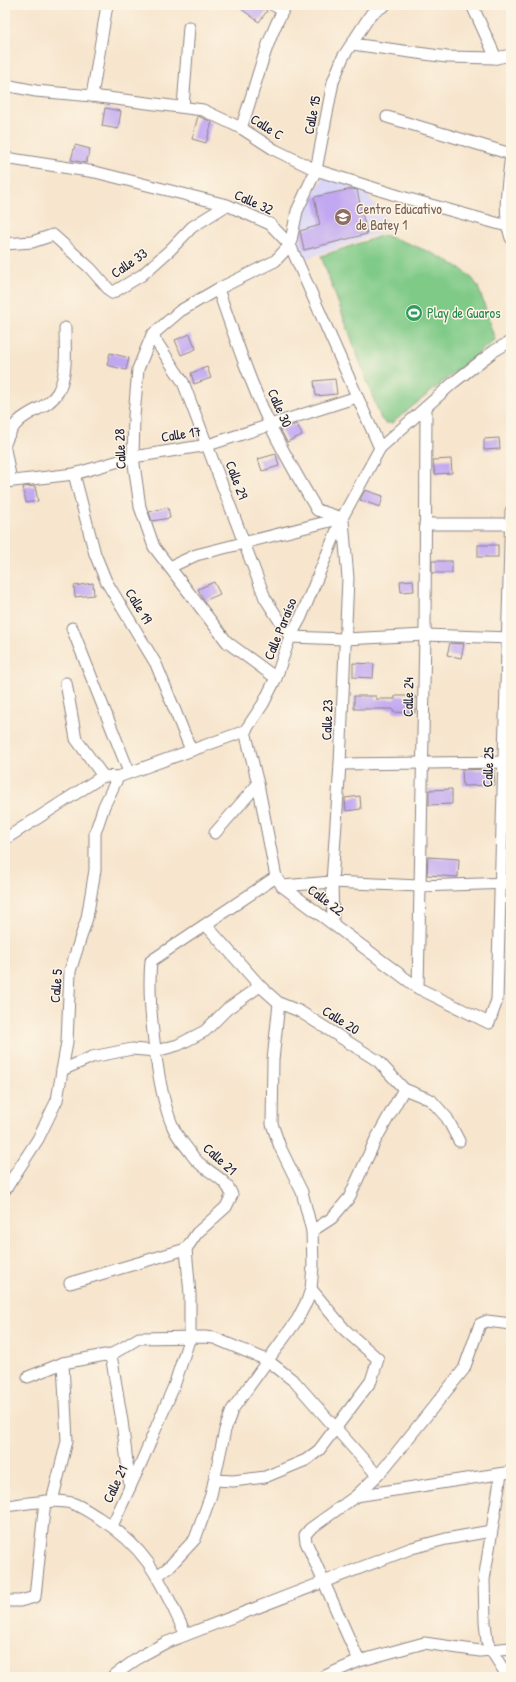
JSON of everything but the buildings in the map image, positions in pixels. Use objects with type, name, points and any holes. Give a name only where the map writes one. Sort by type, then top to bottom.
[{"type":"street","points":[[92,96],[107,5]]},
{"type":"street","name":"Calle 15","points":[[290,245],[297,211],[316,170],[333,82],[343,57],[371,14],[385,5]]},
{"type":"street","points":[[472,5],[496,58]]},
{"type":"street","points":[[241,128],[281,7]]},
{"type":"street","points":[[183,107],[188,27]]},
{"type":"street","points":[[352,44],[447,57],[496,58],[511,55]]},
{"type":"street","name":"Calle C","points":[[5,85],[36,91],[92,96],[203,110],[216,114],[275,150],[316,170],[402,197],[507,226]]},
{"type":"street","points":[[387,117],[511,155],[507,188],[507,226],[511,238]]},
{"type":"street","name":"Calle 32","points":[[5,158],[96,172],[227,205],[270,224],[290,245],[380,448]]},
{"type":"street","name":"Calle 33","points":[[5,244],[32,242],[53,235],[90,268],[112,292],[142,274],[170,250],[192,227],[227,205]]},
{"type":"street","name":"Calle 28","points":[[276,678],[226,642],[154,547],[140,507],[133,457],[134,416],[138,369],[152,335],[180,311],[218,289],[275,261],[290,245]]},
{"type":"street","name":"Calle 30","points":[[218,289],[240,354],[271,426],[291,466],[317,510],[342,518]]},
{"type":"street","points":[[5,444],[9,431],[24,415],[46,404],[57,392],[64,373],[64,328]]},
{"type":"street","name":"Calle 29","points":[[152,335],[183,382],[265,598],[290,637]]},
{"type":"street","name":"Calle Paraíso","points":[[245,731],[263,704],[276,678],[290,637],[301,617],[342,518],[380,448],[454,382],[494,350],[511,345]]},
{"type":"street","name":"Calle 17","points":[[8,482],[74,474],[133,457],[208,445],[271,426],[357,397]]},
{"type":"street","name":"Calle 24","points":[[418,988],[426,407]]},
{"type":"street","points":[[5,449],[8,482]]},
{"type":"street","name":"Calle 19","points":[[74,474],[93,546],[106,582],[156,664],[191,750]]},
{"type":"street","name":"Calle 25","points":[[489,1023],[498,1000],[506,882],[511,511]]},
{"type":"street","points":[[170,567],[196,555],[342,518]]},
{"type":"street","name":"Calle 23","points":[[333,924],[332,882],[340,764],[348,578],[342,518]]},
{"type":"street","points":[[425,524],[511,524]]},
{"type":"street","points":[[72,628],[129,772]]},
{"type":"street","points":[[290,637],[345,639],[424,635],[510,638]]},
{"type":"street","points":[[66,683],[76,739],[103,776]]},
{"type":"street","points":[[5,839],[103,776],[118,777],[245,731],[279,882],[332,882],[419,886],[506,882]]},
{"type":"street","points":[[340,764],[507,762]]},
{"type":"street","name":"Calle 5","points":[[5,1190],[38,1139],[57,1100],[67,1042],[70,971],[87,918],[95,870],[95,833],[104,806],[118,777]]},
{"type":"street","points":[[214,833],[258,784]]},
{"type":"street","name":"Calle 22","points":[[279,882],[418,988],[489,1023]]},
{"type":"street","name":"Calle 21","points":[[112,1526],[174,1386],[190,1337],[190,1294],[186,1249],[197,1234],[226,1207],[232,1195],[228,1185],[194,1159],[173,1128],[163,1091],[156,1051],[149,982],[151,961],[206,925],[279,882]]},
{"type":"street","name":"Calle 20","points":[[206,925],[260,986],[279,1003],[299,1012],[378,1061],[404,1089],[431,1100],[447,1118],[459,1141]]},
{"type":"street","points":[[62,1070],[92,1057],[132,1049],[156,1051],[178,1045],[205,1031],[227,1009],[260,986]]},
{"type":"street","points":[[158,1575],[168,1568],[195,1539],[211,1496],[225,1430],[232,1410],[297,1320],[307,1301],[311,1289],[313,1266],[312,1231],[302,1192],[280,1147],[272,1124],[273,1060],[279,1003]]},
{"type":"street","points":[[312,1231],[332,1218],[349,1198],[375,1141],[404,1089]]},
{"type":"street","points":[[70,1283],[186,1249]]},
{"type":"street","points":[[215,1480],[232,1481],[265,1477],[284,1471],[306,1460],[319,1450],[371,1381],[378,1359],[345,1330],[311,1289]]},
{"type":"street","points":[[359,1661],[306,1542],[305,1535],[310,1529],[356,1496],[377,1475],[464,1369],[480,1324],[487,1321],[511,1324]]},
{"type":"street","points":[[28,1376],[63,1363],[105,1355],[109,1356],[139,1338],[214,1338],[267,1360],[295,1382],[377,1475]]},
{"type":"street","points":[[109,1356],[112,1361],[122,1421],[130,1488]]},
{"type":"street","points":[[5,1601],[20,1601],[35,1596],[48,1501],[67,1441],[63,1363]]},
{"type":"street","points":[[356,1496],[506,1473],[491,1531],[484,1580],[487,1641],[508,1677]]},
{"type":"street","points":[[5,1506],[48,1501],[67,1502],[84,1508],[112,1526],[138,1548],[158,1575],[186,1635]]},
{"type":"street","points":[[112,1677],[141,1656],[186,1635],[412,1548],[446,1539],[491,1531]]},
{"type":"street","points":[[323,1677],[359,1661],[424,1643],[469,1650],[511,1648]]},
{"type":"shaded area","name":"Centro Educativo de Batey 1","points":[[324,177],[361,187],[394,228],[305,259],[294,235],[306,205]]},
{"type":"green space","name":"Play de Guaros","points":[[384,235],[436,255],[450,262],[472,278],[478,287],[495,340],[392,423],[385,423],[381,419],[321,256]]},
{"type":"place","name":"Centro Educativo de Batey 1","points":[[343,217]]},
{"type":"place","name":"Play de Guaros","points":[[414,313]]}]
